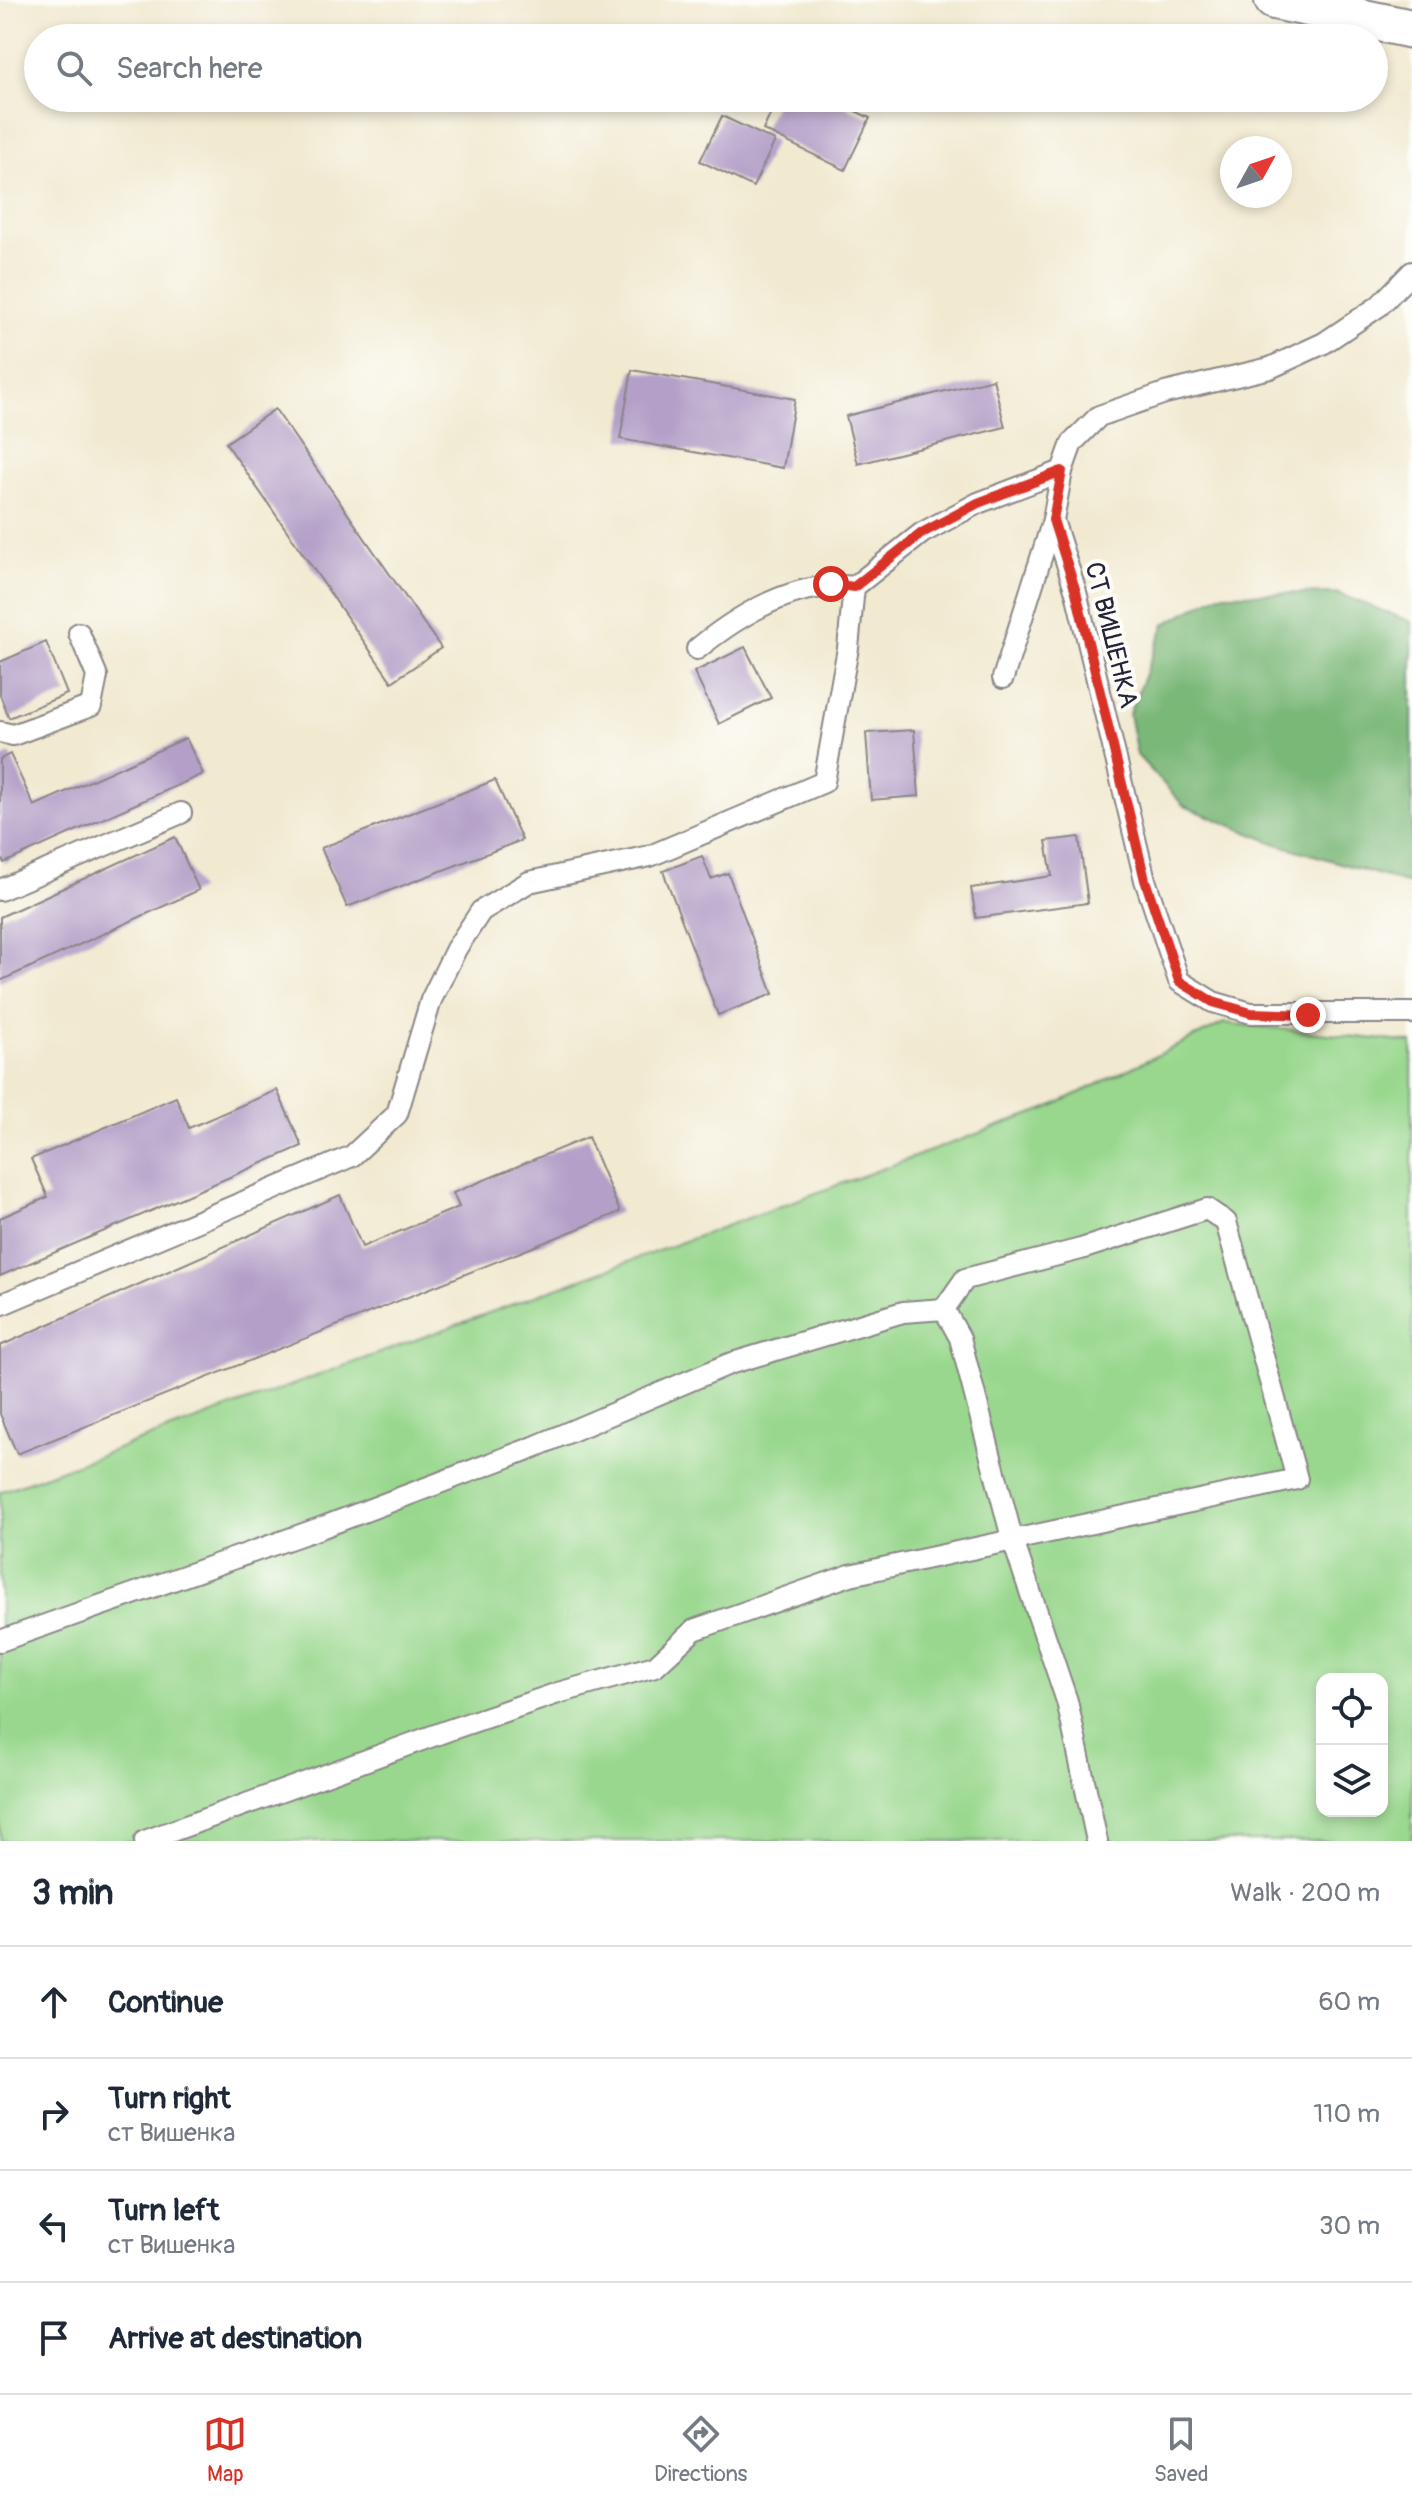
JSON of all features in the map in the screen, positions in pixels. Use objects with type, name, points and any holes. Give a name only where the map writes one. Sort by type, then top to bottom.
[{"type":"street","points":[[1274,0],[1412,29]]},
{"type":"lane","name":"СТ ВИШЕНКА","points":[[1412,272],[1379,306],[1324,343],[1270,368],[1165,393],[1099,416],[1072,443],[1062,471],[1053,520],[1076,592],[1145,880],[1179,981],[1213,1002],[1251,1013],[1412,1013]]},
{"type":"lane","points":[[697,649],[731,621],[768,603],[831,584],[854,587],[922,533],[978,503],[1062,471]]},
{"type":"lane","points":[[1003,678],[1053,520]]},
{"type":"lane","points":[[0,1305],[352,1156],[397,1114],[431,1000],[456,949],[481,911],[529,882],[650,856],[824,782],[848,648],[854,587]]},
{"type":"lane","points":[[0,732],[13,735],[91,706],[97,676],[79,633]]},
{"type":"lane","points":[[0,890],[181,813]]},
{"type":"lane","points":[[145,1841],[449,1730],[558,1693],[655,1666],[694,1630],[850,1575],[1297,1479],[1226,1222],[1207,1209],[1081,1249],[965,1279],[944,1309]]},
{"type":"lane","points":[[944,1309],[960,1338],[1012,1538],[1067,1701],[1097,1841]]},
{"type":"lane","points":[[0,1641],[351,1517],[534,1447],[729,1364],[903,1312],[944,1309]]},
{"type":"green space","points":[[1336,593],[1412,622],[1412,885],[1274,843],[1184,806],[1137,755],[1129,714],[1165,624],[1220,594]]},
{"type":"green space","points":[[1224,1023],[1412,1043],[1412,1841],[0,1841],[0,1492],[1048,1108]]},
{"type":"building","points":[[771,112],[857,112],[870,118],[845,170],[763,130]]},
{"type":"building","points":[[722,116],[775,141],[753,187],[700,161]]},
{"type":"building","points":[[632,370],[795,399],[783,468],[620,439]]},
{"type":"building","points":[[993,379],[1005,427],[858,464],[846,416]]},
{"type":"building","points":[[275,409],[441,648],[392,682],[226,443]]},
{"type":"building","points":[[46,642],[67,694],[9,718],[0,695],[0,662]]},
{"type":"building","points":[[745,647],[771,698],[719,724],[694,672]]},
{"type":"building","points":[[914,730],[919,796],[871,800],[866,733]]},
{"type":"building","points":[[186,738],[203,774],[4,863],[0,855],[0,759],[10,754],[34,806]]},
{"type":"building","points":[[495,780],[522,840],[347,907],[321,848]]},
{"type":"building","points":[[175,837],[199,890],[0,981],[0,917]]},
{"type":"building","points":[[1079,837],[1088,903],[976,918],[971,888],[1052,876],[1046,841]]},
{"type":"building","points":[[702,856],[711,879],[728,873],[773,994],[718,1015],[663,871]]},
{"type":"building","points":[[277,1090],[302,1146],[0,1276],[0,1218],[48,1197],[31,1159],[176,1097],[189,1128]]},
{"type":"building","points":[[588,1137],[620,1212],[17,1454],[0,1414],[0,1346],[340,1195],[362,1247],[459,1207],[453,1193]]},
{"type":"route","points":[[831,584],[854,587],[922,533],[978,503],[1062,471],[1053,520],[1076,592],[1145,880],[1179,981],[1213,1002],[1251,1013],[1308,1015]]}]
